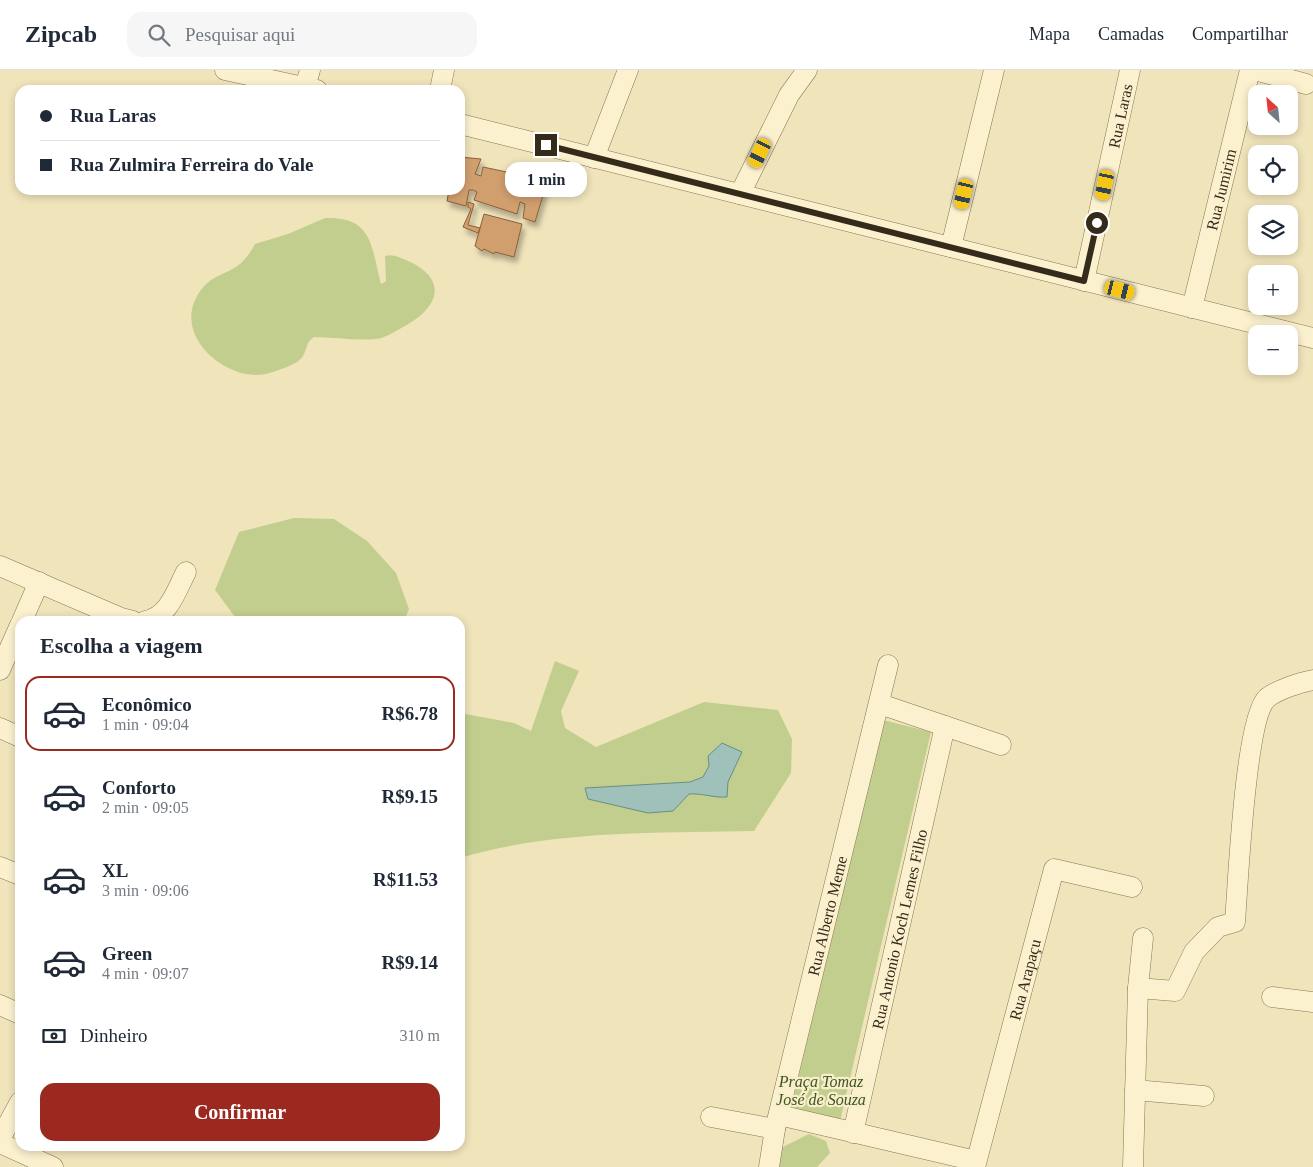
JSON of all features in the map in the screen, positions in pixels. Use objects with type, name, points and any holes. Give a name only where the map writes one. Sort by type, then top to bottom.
[{"type":"street","points":[[225,70],[311,82]]},
{"type":"street","points":[[441,85],[444,70]]},
{"type":"street","points":[[594,158],[628,70]]},
{"type":"street","points":[[740,194],[789,94],[807,70]]},
{"type":"street","points":[[951,247],[994,70]]},
{"type":"street","name":"Rua Laras","points":[[1084,281],[1130,70]]},
{"type":"street","name":"Rua Jumirim","points":[[1192,308],[1250,70]]},
{"type":"street","points":[[1255,70],[1306,84]]},
{"type":"street","points":[[465,125],[1313,338]]},
{"type":"street","points":[[0,566],[116,616]]},
{"type":"street","points":[[159,616],[170,605],[186,572]]},
{"type":"street","points":[[24,616],[39,582]]},
{"type":"street","points":[[0,670],[15,636]]},
{"type":"street","name":"Rua Alberto Meme","points":[[769,1167],[777,1122],[888,665]]},
{"type":"street","points":[[1138,988],[1175,990],[1194,952],[1218,926],[1235,922],[1247,771],[1260,711],[1267,698],[1300,682],[1313,680]]},
{"type":"street","points":[[880,704],[1002,745]]},
{"type":"street","name":"Rua Antonio Koch Lemes Filho","points":[[853,1134],[945,726]]},
{"type":"street","points":[[0,728],[15,735]]},
{"type":"street","points":[[0,866],[15,873]]},
{"type":"street","name":"Rua Arapaçu","points":[[975,1164],[1054,869],[1132,886]]},
{"type":"street","points":[[1133,1167],[1138,988],[1143,938]]},
{"type":"street","points":[[1272,997],[1313,1001]]},
{"type":"street","points":[[0,1005],[15,1012]]},
{"type":"street","points":[[1136,1090],[1204,1096]]},
{"type":"street","points":[[15,1112],[0,1141],[15,1148]]},
{"type":"street","points":[[711,1117],[777,1122],[853,1134],[975,1164]]},
{"type":"street","points":[[20,1151],[53,1167]]},
{"type":"green space","points":[[325,218],[353,222],[362,229],[372,247],[381,284],[386,281],[385,256],[388,255],[406,260],[429,276],[434,285],[434,293],[425,311],[403,327],[379,338],[360,340],[314,337],[308,343],[303,356],[297,362],[266,374],[251,375],[222,365],[200,343],[193,330],[191,315],[195,300],[201,291],[213,279],[238,265],[255,244],[288,234]]},
{"type":"green space","points":[[294,518],[334,519],[367,541],[396,573],[409,609],[406,616],[234,616],[215,590],[239,532]]},
{"type":"green space","points":[[555,661],[579,671],[561,711],[565,728],[596,747],[704,702],[778,710],[792,739],[791,773],[754,831],[643,833],[569,838],[532,842],[465,857],[465,714],[514,723],[531,731]]},
{"type":"green space","name":"Praça Tomaz José de Souza","points":[[883,720],[931,732],[840,1121],[791,1109]]},
{"type":"green space","points":[[809,1134],[826,1141],[830,1153],[817,1167],[777,1167],[777,1150]]},
{"type":"water","points":[[722,743],[742,752],[728,782],[727,797],[689,794],[673,811],[648,813],[588,799],[585,788],[690,782],[703,777],[709,766],[708,756]]},
{"type":"building","points":[[465,157],[481,159],[475,174],[481,176],[483,167],[530,177],[524,190],[530,192],[533,179],[547,182],[535,222],[523,218],[525,204],[520,202],[517,214],[474,200],[477,192],[473,190],[469,190],[466,206],[447,201],[448,195],[465,195]]},
{"type":"building","points":[[468,202],[474,204],[468,225],[480,228],[478,233],[463,227],[471,209],[468,207]]},
{"type":"building","points":[[484,214],[522,224],[514,257],[495,252],[494,254],[484,249],[482,251],[475,246]]},
{"type":"route","points":[[546,145],[1084,281],[1097,223]]}]
